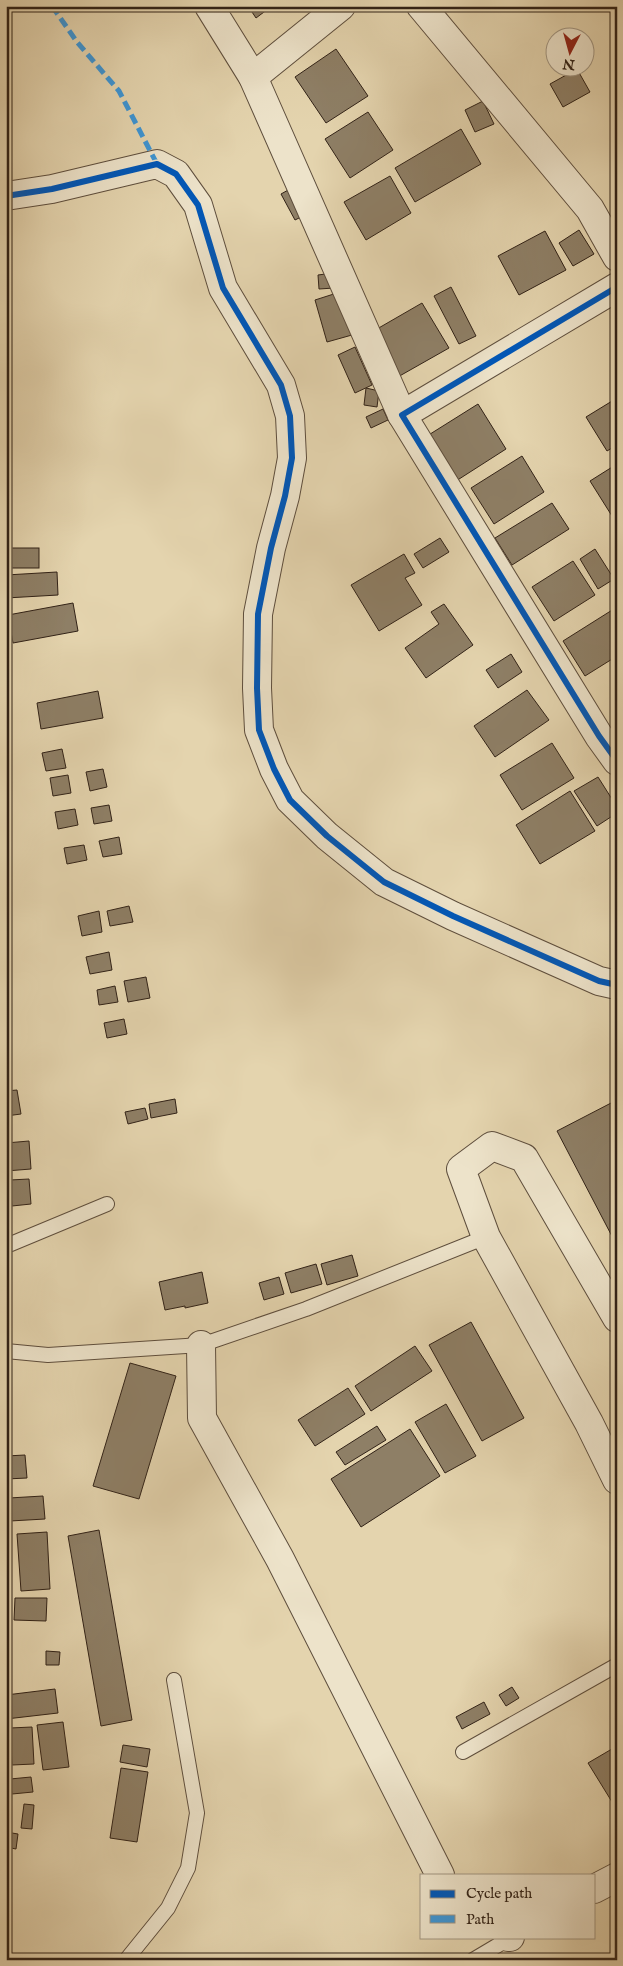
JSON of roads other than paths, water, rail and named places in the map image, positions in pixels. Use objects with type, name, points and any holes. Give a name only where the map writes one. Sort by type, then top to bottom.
[{"type":"street","points":[[209,6],[253,76],[402,416],[599,736],[617,761]]},
{"type":"street","points":[[253,76],[341,6]]},
{"type":"street","points":[[421,6],[590,209],[617,257]]},
{"type":"street","points":[[6,196],[52,189],[158,164],[176,174],[198,205],[223,288],[281,385],[290,416],[292,458],[258,614],[257,688],[259,730],[274,769],[290,800],[328,836],[384,882],[453,916],[599,981],[617,984]]},
{"type":"street","points":[[402,416],[617,287]]},
{"type":"street","points":[[617,1318],[524,1158],[492,1146],[461,1169],[486,1237],[589,1423],[617,1480]]},
{"type":"street","points":[[201,1345],[202,1418],[280,1559],[439,1874]]},
{"type":"street","points":[[596,1889],[617,1877]]},
{"type":"lane","points":[[6,1246],[107,1204]]},
{"type":"lane","points":[[6,1351],[48,1355],[201,1345],[306,1309],[486,1237]]},
{"type":"lane","points":[[463,1752],[617,1665]]},
{"type":"lane","points":[[126,1960],[168,1908],[188,1868],[197,1813],[174,1680]]},
{"type":"lane","points":[[473,1960],[507,1938]]}]
